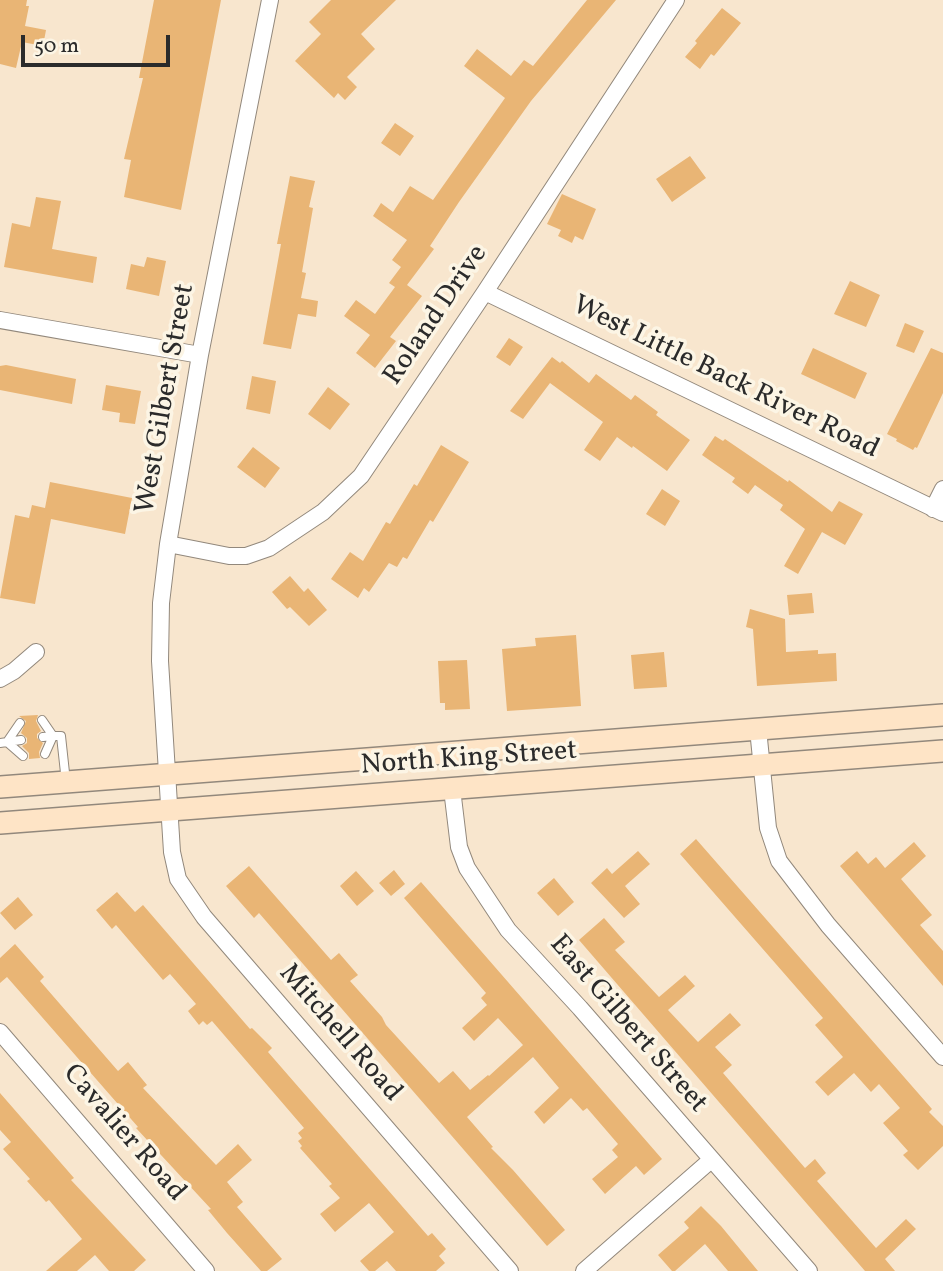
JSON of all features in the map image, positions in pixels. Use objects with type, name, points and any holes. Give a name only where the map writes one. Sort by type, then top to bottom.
[{"type":"main road","name":"North King Street","points":[[0,787],[943,715]]},
{"type":"main road","name":"North King Street","points":[[0,823],[943,751]]},
{"type":"street","name":"West Gilbert Street","points":[[169,812],[160,633],[168,544],[200,355],[270,0]]},
{"type":"street","name":"Roland Drive","points":[[168,544],[229,556],[246,556],[269,548],[323,512],[361,476],[676,0]]},
{"type":"street","name":"West Little Back River Road","points":[[485,292],[938,511]]},
{"type":"street","points":[[0,320],[200,355]]},
{"type":"street","points":[[938,511],[943,489]]},
{"type":"street","points":[[0,678],[14,671],[36,652]]},
{"type":"street","points":[[758,729],[768,828],[779,861],[828,925],[943,1057]]},
{"type":"street","name":"East Gilbert Street","points":[[452,789],[459,847],[467,868],[508,930],[580,1008],[809,1271]]},
{"type":"street","name":"Mitchell Road","points":[[169,812],[175,870],[192,901],[510,1271]]},
{"type":"street","name":"Cavalier Road","points":[[0,1032],[206,1271]]},
{"type":"street","points":[[584,1271],[711,1160]]},
{"type":"lane","points":[[42,720],[53,736]]},
{"type":"lane","points":[[4,742],[20,723]]},
{"type":"lane","points":[[45,754],[53,736]]},
{"type":"lane","points":[[43,737],[61,736],[66,782]]},
{"type":"lane","points":[[4,742],[21,740]]},
{"type":"lane","points":[[4,742],[23,755]]},
{"type":"building","points":[[0,0],[27,0],[26,6],[29,6],[25,26],[46,30],[43,46],[22,42],[16,68],[0,64]]},
{"type":"building","points":[[154,0],[221,0],[181,210],[124,197],[131,160],[124,159],[143,78],[139,78]]},
{"type":"building","points":[[331,0],[396,0],[361,34],[375,49],[347,77],[357,87],[345,100],[338,93],[334,98],[295,61],[321,34],[309,22]]},
{"type":"building","points":[[587,0],[616,0],[531,101],[430,246],[434,249],[407,285],[422,296],[390,337],[396,341],[375,368],[356,353],[370,335],[344,316],[356,300],[375,314],[395,287],[389,283],[401,267],[392,260],[407,240],[373,216],[381,203],[393,212],[410,186],[433,200],[505,98],[464,66],[477,49],[511,76],[524,60],[533,66]]},
{"type":"building","points":[[722,8],[741,23],[700,69],[685,57]]},
{"type":"building","points":[[395,123],[414,136],[400,156],[381,143]]},
{"type":"building","points":[[690,156],[706,178],[672,202],[656,179]]},
{"type":"building","points":[[290,176],[315,181],[309,207],[313,208],[302,272],[306,273],[301,298],[318,301],[316,317],[298,314],[291,349],[263,344]]},
{"type":"building","points":[[562,194],[596,209],[583,240],[575,236],[572,243],[558,236],[561,230],[547,224]]},
{"type":"building","points":[[36,197],[61,201],[52,249],[97,257],[93,283],[4,267],[12,223],[30,227]]},
{"type":"building","points":[[147,257],[166,261],[159,296],[126,289],[131,264],[144,267]]},
{"type":"building","points":[[850,281],[880,295],[866,327],[834,314]]},
{"type":"building","points":[[905,323],[924,331],[914,353],[896,346]]},
{"type":"building","points":[[509,338],[523,347],[510,366],[496,357]]},
{"type":"building","points":[[813,348],[867,373],[855,399],[801,374]]},
{"type":"building","points":[[931,348],[943,353],[943,393],[917,448],[913,450],[887,434]]},
{"type":"building","points":[[552,357],[560,363],[562,361],[589,383],[596,374],[631,400],[635,395],[658,412],[656,415],[690,440],[667,471],[617,437],[600,461],[584,450],[603,422],[550,383],[523,419],[510,411]]},
{"type":"building","points":[[0,366],[76,379],[72,404],[0,390]]},
{"type":"building","points":[[252,376],[276,381],[270,414],[246,409]]},
{"type":"building","points":[[106,385],[141,391],[135,424],[119,422],[120,413],[102,410]]},
{"type":"building","points":[[328,387],[350,404],[330,430],[308,414]]},
{"type":"building","points":[[715,436],[723,441],[725,439],[788,482],[789,480],[832,512],[839,501],[863,514],[845,545],[822,532],[798,574],[784,566],[805,529],[780,510],[783,505],[755,485],[748,494],[732,482],[735,478],[702,455]]},
{"type":"building","points":[[441,445],[469,462],[407,559],[403,557],[397,567],[389,563],[369,592],[364,588],[358,598],[331,579],[350,552],[363,561],[386,522],[390,524],[414,484],[417,486]]},
{"type":"building","points":[[253,447],[280,468],[265,488],[237,467]]},
{"type":"building","points":[[50,482],[132,498],[125,534],[51,519],[35,604],[0,598],[15,515],[29,518],[32,505],[45,508]]},
{"type":"building","points":[[662,489],[680,501],[665,526],[646,514]]},
{"type":"building","points":[[290,576],[304,592],[308,588],[327,610],[309,626],[290,607],[287,609],[272,592]]},
{"type":"building","points":[[812,593],[814,613],[789,615],[787,595]]},
{"type":"building","points":[[750,609],[785,619],[786,652],[818,650],[818,654],[836,653],[837,681],[757,686],[753,629],[746,627]]},
{"type":"building","points":[[576,635],[581,706],[507,711],[502,649],[536,646],[535,638]]},
{"type":"building","points":[[664,652],[667,687],[634,689],[631,655]]},
{"type":"building","points":[[467,660],[470,709],[445,710],[445,703],[440,703],[438,661]]},
{"type":"building","points":[[38,715],[36,721],[41,731],[37,738],[43,743],[39,752],[40,758],[29,759],[29,753],[22,746],[27,743],[27,738],[21,733],[26,721],[19,716]]},
{"type":"building","points":[[696,839],[932,1109],[929,1112],[943,1126],[943,1146],[918,1170],[903,1155],[908,1151],[883,1123],[900,1108],[879,1084],[871,1092],[854,1073],[828,1096],[815,1082],[843,1057],[815,1025],[823,1018],[680,854]]},
{"type":"building","points":[[914,842],[926,856],[901,879],[932,915],[920,925],[943,951],[943,986],[840,866],[857,851],[868,864],[876,857],[885,868]]},
{"type":"building","points":[[638,851],[650,864],[625,886],[640,904],[624,918],[591,883],[607,868],[612,874]]},
{"type":"building","points":[[249,866],[331,960],[339,953],[358,975],[350,981],[439,1083],[453,1071],[470,1090],[523,1045],[498,1018],[474,1041],[462,1028],[487,1005],[481,998],[486,993],[404,898],[421,882],[662,1159],[644,1175],[636,1166],[605,1194],[592,1179],[618,1157],[612,1150],[618,1144],[587,1108],[583,1111],[571,1098],[544,1124],[534,1112],[559,1088],[533,1057],[467,1117],[493,1147],[491,1148],[565,1230],[547,1246],[259,913],[254,918],[226,886]]},
{"type":"building","points":[[394,870],[405,884],[391,896],[379,883]]},
{"type":"building","points":[[356,871],[374,891],[357,906],[340,886]]},
{"type":"building","points":[[554,878],[574,902],[558,916],[537,893]]},
{"type":"building","points":[[117,892],[135,912],[143,905],[250,1029],[272,1048],[268,1052],[428,1236],[432,1233],[446,1249],[439,1256],[445,1263],[436,1271],[396,1271],[387,1261],[375,1271],[369,1271],[360,1261],[394,1232],[369,1203],[335,1232],[320,1214],[340,1198],[329,1186],[332,1184],[300,1148],[302,1146],[298,1141],[302,1138],[298,1133],[304,1128],[212,1021],[207,1025],[203,1021],[199,1025],[188,1011],[196,1004],[170,974],[163,980],[116,925],[112,929],[96,910]]},
{"type":"building","points":[[18,897],[33,915],[15,930],[0,913]]},
{"type":"building","points":[[604,918],[625,942],[615,950],[659,997],[685,975],[695,986],[668,1010],[698,1042],[730,1013],[741,1025],[715,1047],[732,1065],[723,1073],[805,1168],[815,1159],[826,1173],[817,1181],[876,1248],[906,1219],[916,1229],[885,1259],[895,1271],[865,1271],[579,940]]},
{"type":"building","points":[[15,944],[44,977],[40,981],[118,1071],[128,1062],[147,1085],[143,1088],[216,1165],[238,1144],[252,1160],[227,1182],[243,1202],[237,1207],[282,1259],[267,1271],[261,1271],[208,1210],[211,1209],[136,1128],[138,1127],[7,977],[0,983],[0,958]]},
{"type":"building","points":[[0,1093],[74,1178],[71,1180],[146,1260],[134,1271],[109,1271],[95,1255],[77,1271],[46,1271],[82,1239],[49,1200],[46,1202],[27,1181],[30,1179],[3,1149],[11,1142],[0,1130]]},
{"type":"building","points":[[701,1206],[758,1271],[728,1271],[705,1244],[672,1271],[658,1255],[689,1228],[684,1222]]}]
